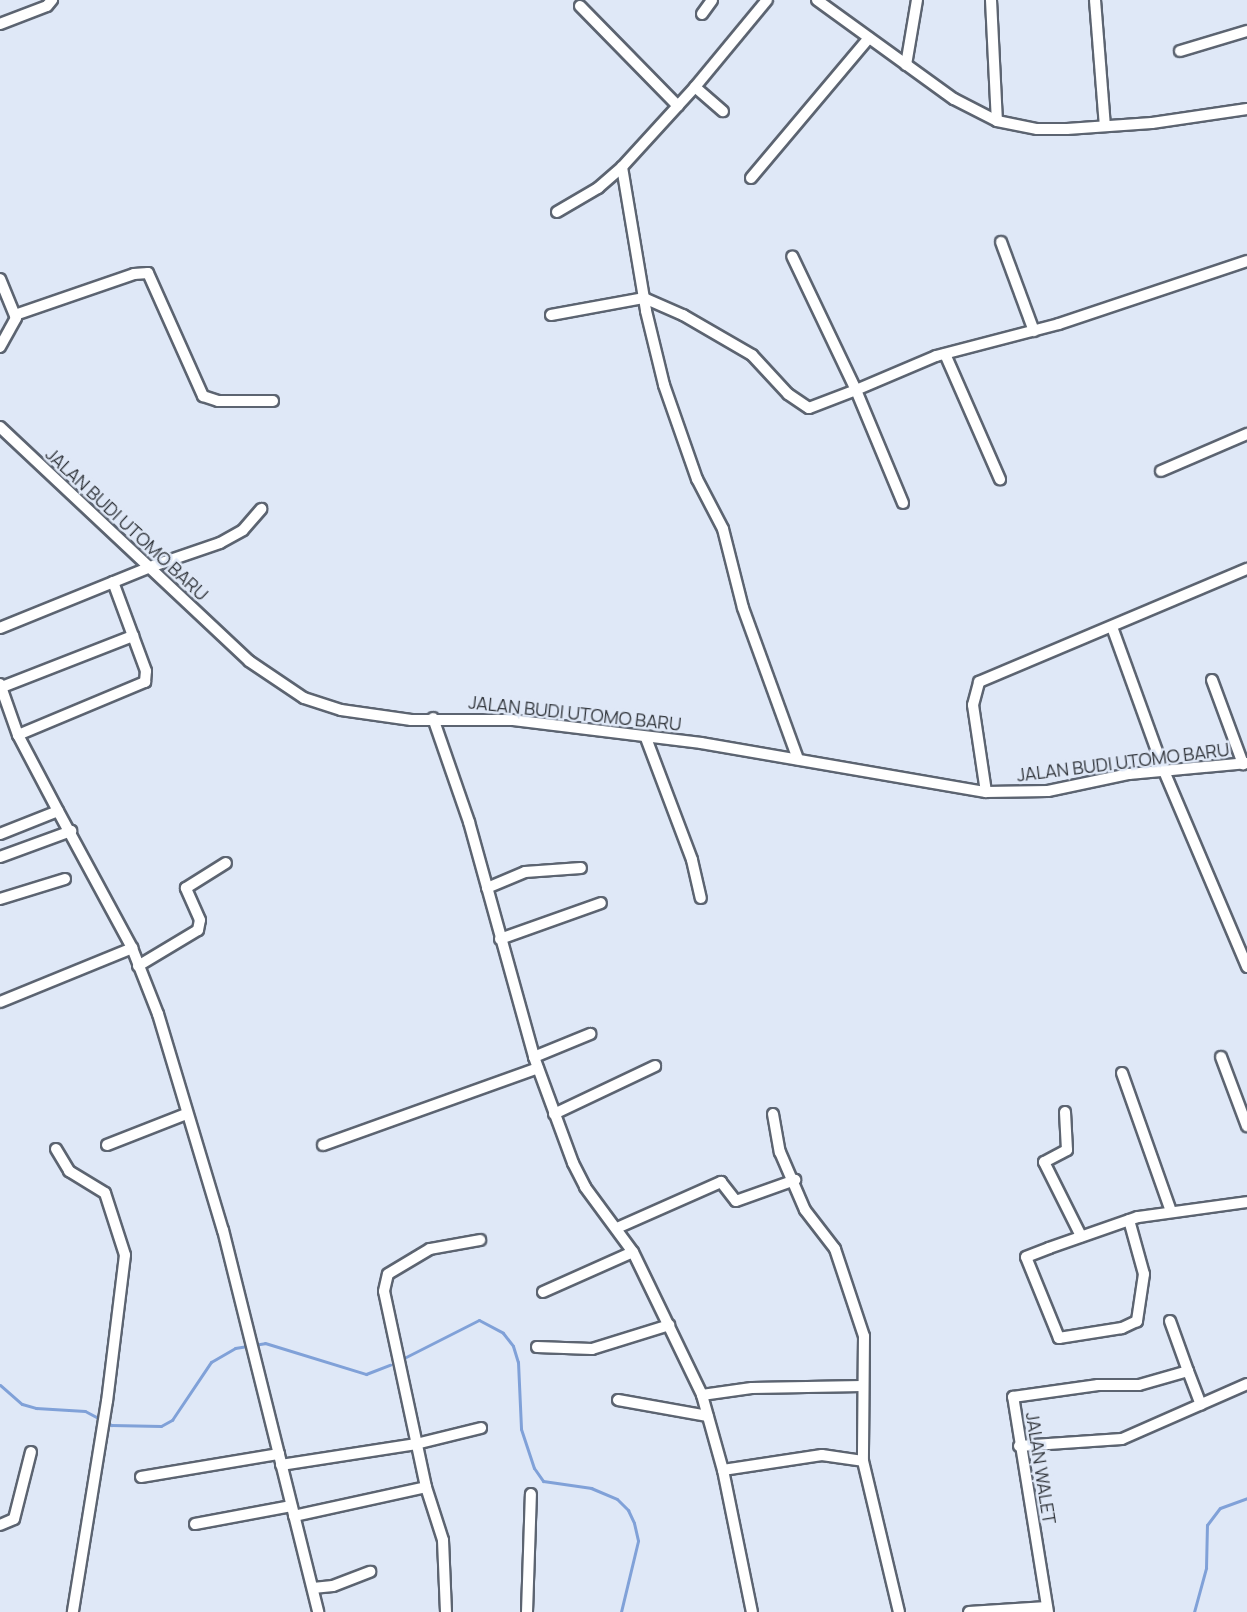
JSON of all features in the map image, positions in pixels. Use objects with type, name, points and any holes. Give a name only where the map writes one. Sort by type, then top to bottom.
[{"type":"street","points":[[0,24],[47,6],[52,0]]},
{"type":"street","points":[[702,14],[712,0]]},
{"type":"street","points":[[557,212],[598,188],[622,166],[695,87],[767,0]]},
{"type":"street","points":[[817,0],[954,99],[997,121],[1036,129],[1105,126],[1247,109]]},
{"type":"street","points":[[906,65],[917,0]]},
{"type":"street","points":[[991,0],[997,121]]},
{"type":"street","points":[[1095,0],[1105,126]]},
{"type":"street","points":[[580,6],[678,106]]},
{"type":"street","points":[[1180,51],[1247,32]]},
{"type":"street","points":[[751,178],[869,38]]},
{"type":"street","points":[[695,87],[723,111]]},
{"type":"street","points":[[622,166],[653,346],[682,440],[723,529],[743,608],[798,759]]},
{"type":"street","points":[[1000,242],[1034,331]]},
{"type":"street","points":[[792,256],[856,390],[903,502]]},
{"type":"street","points":[[551,315],[644,298],[683,315],[752,356],[788,394],[808,408],[945,354],[1034,331],[1247,261]]},
{"type":"street","points":[[0,347],[15,315],[134,274],[148,273],[203,396],[218,401],[273,401]]},
{"type":"street","points":[[0,279],[15,315]]},
{"type":"street","points":[[945,354],[1000,479]]},
{"type":"street","name":"JALAN BUDI UTOMO BARU","points":[[0,427],[249,661],[304,698],[341,710],[411,720],[433,718],[513,720],[798,759],[891,778],[986,792],[1048,791],[1130,774],[1245,764]]},
{"type":"street","points":[[1161,471],[1247,434]]},
{"type":"street","points":[[0,628],[150,567],[234,536],[261,509]]},
{"type":"street","points":[[986,792],[973,705],[979,682],[1247,569]]},
{"type":"street","points":[[18,735],[145,682],[146,671],[113,582]]},
{"type":"street","points":[[1112,627],[1164,771],[1247,967]]},
{"type":"street","points":[[133,636],[1,686],[18,735],[71,831],[78,855],[132,948],[156,1009],[223,1230],[318,1612]]},
{"type":"street","points":[[1212,680],[1245,764]]},
{"type":"street","points":[[433,718],[487,888],[536,1062],[579,1177],[633,1252],[702,1395],[723,1470],[752,1612]]},
{"type":"street","points":[[646,738],[694,867],[701,898]]},
{"type":"street","points":[[0,834],[58,811]]},
{"type":"street","points":[[0,857],[71,831]]},
{"type":"street","points":[[138,966],[198,930],[200,920],[186,888],[226,863]]},
{"type":"street","points":[[487,888],[525,872],[581,868]]},
{"type":"street","points":[[1,896],[64,879]]},
{"type":"street","points":[[500,939],[601,903]]},
{"type":"street","points":[[0,1002],[132,948]]},
{"type":"street","points":[[323,1145],[536,1062],[590,1034]]},
{"type":"street","points":[[1221,1057],[1247,1126]]},
{"type":"street","points":[[554,1114],[655,1066]]},
{"type":"street","points":[[1122,1073],[1171,1211]]},
{"type":"street","points":[[1065,1112],[1067,1149],[1044,1162],[1082,1236]]},
{"type":"street","points":[[107,1145],[186,1114]]},
{"type":"street","points":[[772,1114],[780,1152],[795,1180],[805,1210],[835,1249],[864,1336],[863,1461],[899,1612]]},
{"type":"street","points":[[56,1149],[69,1171],[105,1193],[124,1245],[107,1401],[73,1612]]},
{"type":"street","points":[[617,1228],[660,1206],[721,1182],[736,1201],[795,1180]]},
{"type":"street","points":[[1129,1220],[1144,1274],[1137,1321],[1122,1328],[1059,1338],[1026,1257],[1129,1220],[1171,1211],[1247,1202]]},
{"type":"street","points":[[446,1612],[442,1540],[426,1487],[385,1304],[388,1274],[430,1250],[480,1240]]},
{"type":"street","points":[[543,1292],[633,1252]]},
{"type":"street","points":[[1170,1321],[1201,1405]]},
{"type":"street","points":[[537,1347],[599,1348],[669,1325]]},
{"type":"street","name":"JALAN WALET","points":[[1047,1609],[1019,1446],[1013,1397],[1098,1385],[1139,1385],[1188,1371]]},
{"type":"street","points":[[1019,1446],[1122,1439],[1247,1384]]},
{"type":"street","points":[[702,1395],[752,1388],[862,1386]]},
{"type":"street","points":[[618,1400],[708,1416]]},
{"type":"street","points":[[141,1477],[416,1444],[482,1428]]},
{"type":"street","points":[[0,1525],[14,1519],[31,1452]]},
{"type":"street","points":[[723,1470],[822,1455],[863,1461]]},
{"type":"street","points":[[195,1524],[293,1511],[426,1487]]},
{"type":"street","points":[[527,1612],[531,1494]]},
{"type":"street","points":[[313,1588],[333,1586],[370,1572]]},
{"type":"street","points":[[969,1612],[1047,1609]]},
{"type":"waterway","points":[[404,1358],[479,1320],[503,1333],[513,1346],[518,1362],[521,1429],[534,1468],[543,1481],[591,1488],[617,1499],[628,1510],[634,1523],[638,1541],[621,1612]]},
{"type":"waterway","points":[[0,1385],[22,1404],[36,1408],[85,1411],[111,1425],[161,1426],[172,1420],[211,1362],[235,1348],[265,1343],[366,1374],[390,1365]]},
{"type":"waterway","points":[[1194,1612],[1206,1568],[1207,1525],[1220,1508],[1247,1498]]}]
